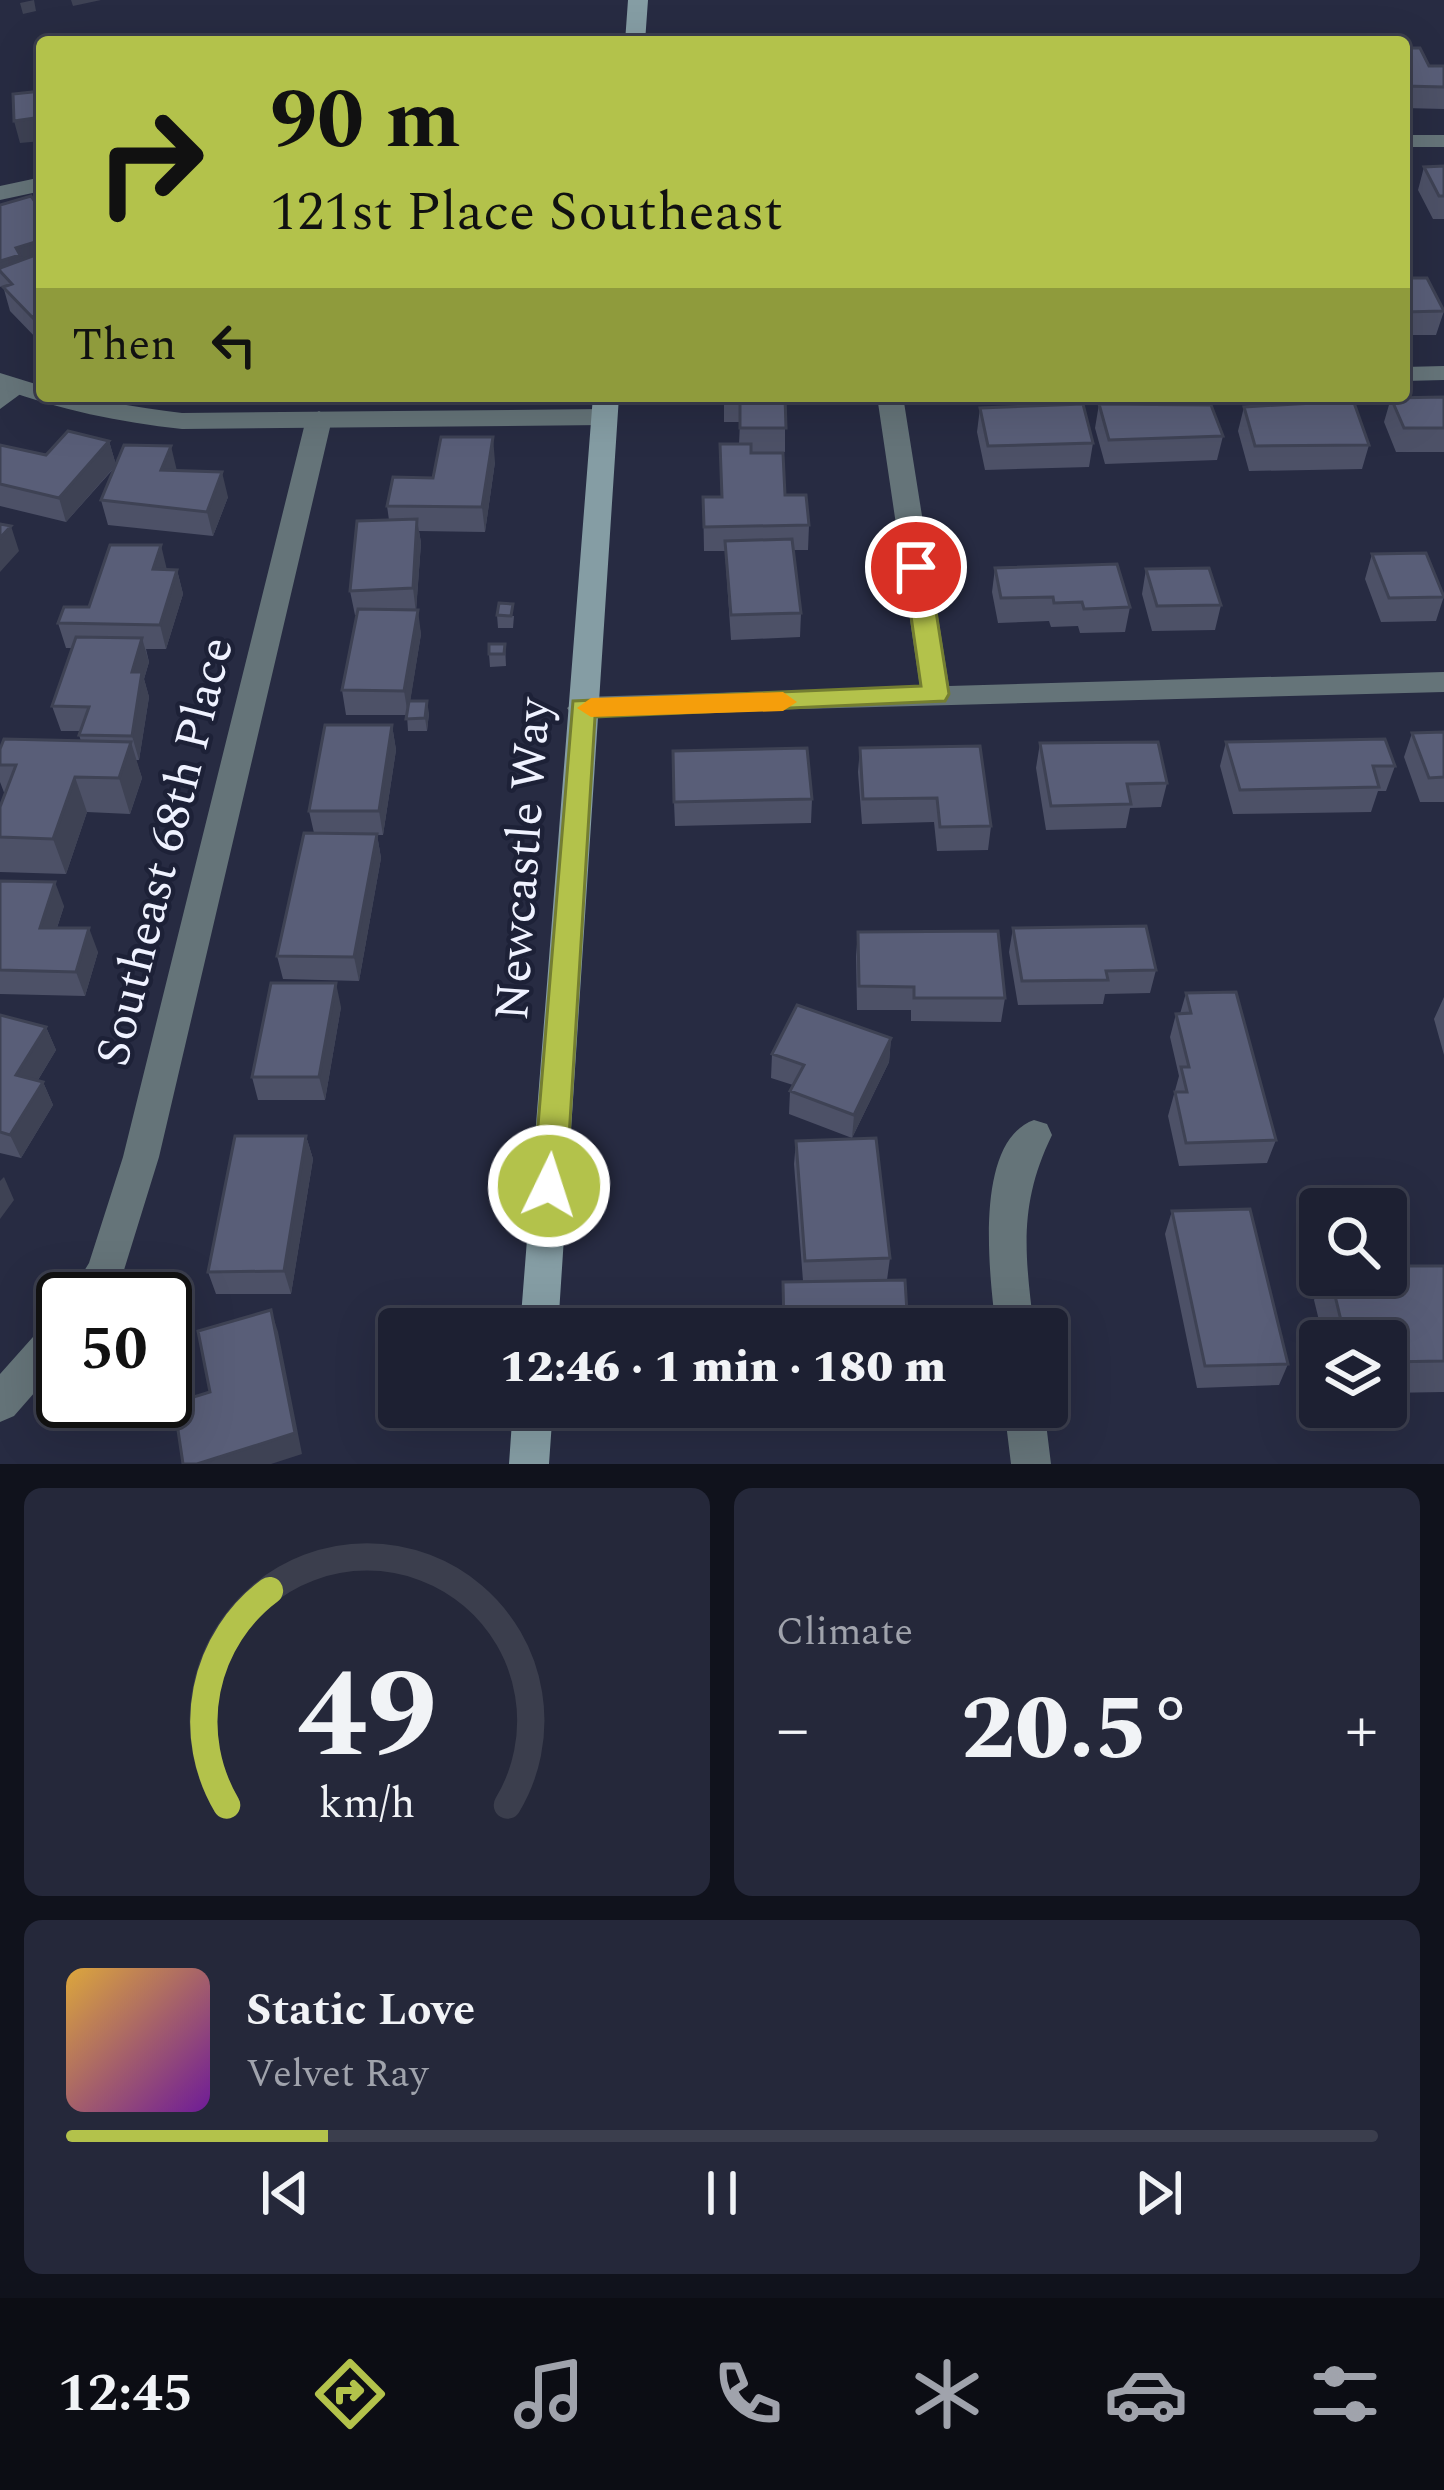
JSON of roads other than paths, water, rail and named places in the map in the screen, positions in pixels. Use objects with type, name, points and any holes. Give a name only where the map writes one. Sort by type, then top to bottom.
[{"type":"main road","points":[[635,36],[638,0]]},
{"type":"main road","name":"Newcastle Way","points":[[540,1308],[605,406]]},
{"type":"main road","points":[[529,1464],[532,1428]]},
{"type":"street","points":[[1410,141],[1444,141]]},
{"type":"street","points":[[0,193],[36,185]]},
{"type":"street","points":[[1410,374],[1444,373]]},
{"type":"street","points":[[63,402],[114,414],[182,421],[605,406]]},
{"type":"street","points":[[891,402],[936,694]]},
{"type":"street","name":"Southeast 68th Place","points":[[104,1272],[141,1157],[319,419]]},
{"type":"street","points":[[582,708],[1444,682]]},
{"type":"street","points":[[1013,1308],[1006,1251],[1008,1195],[1015,1161],[1034,1135]]},
{"type":"street","points":[[0,1403],[36,1362]]},
{"type":"street","points":[[1027,1428],[1031,1464]]}]
